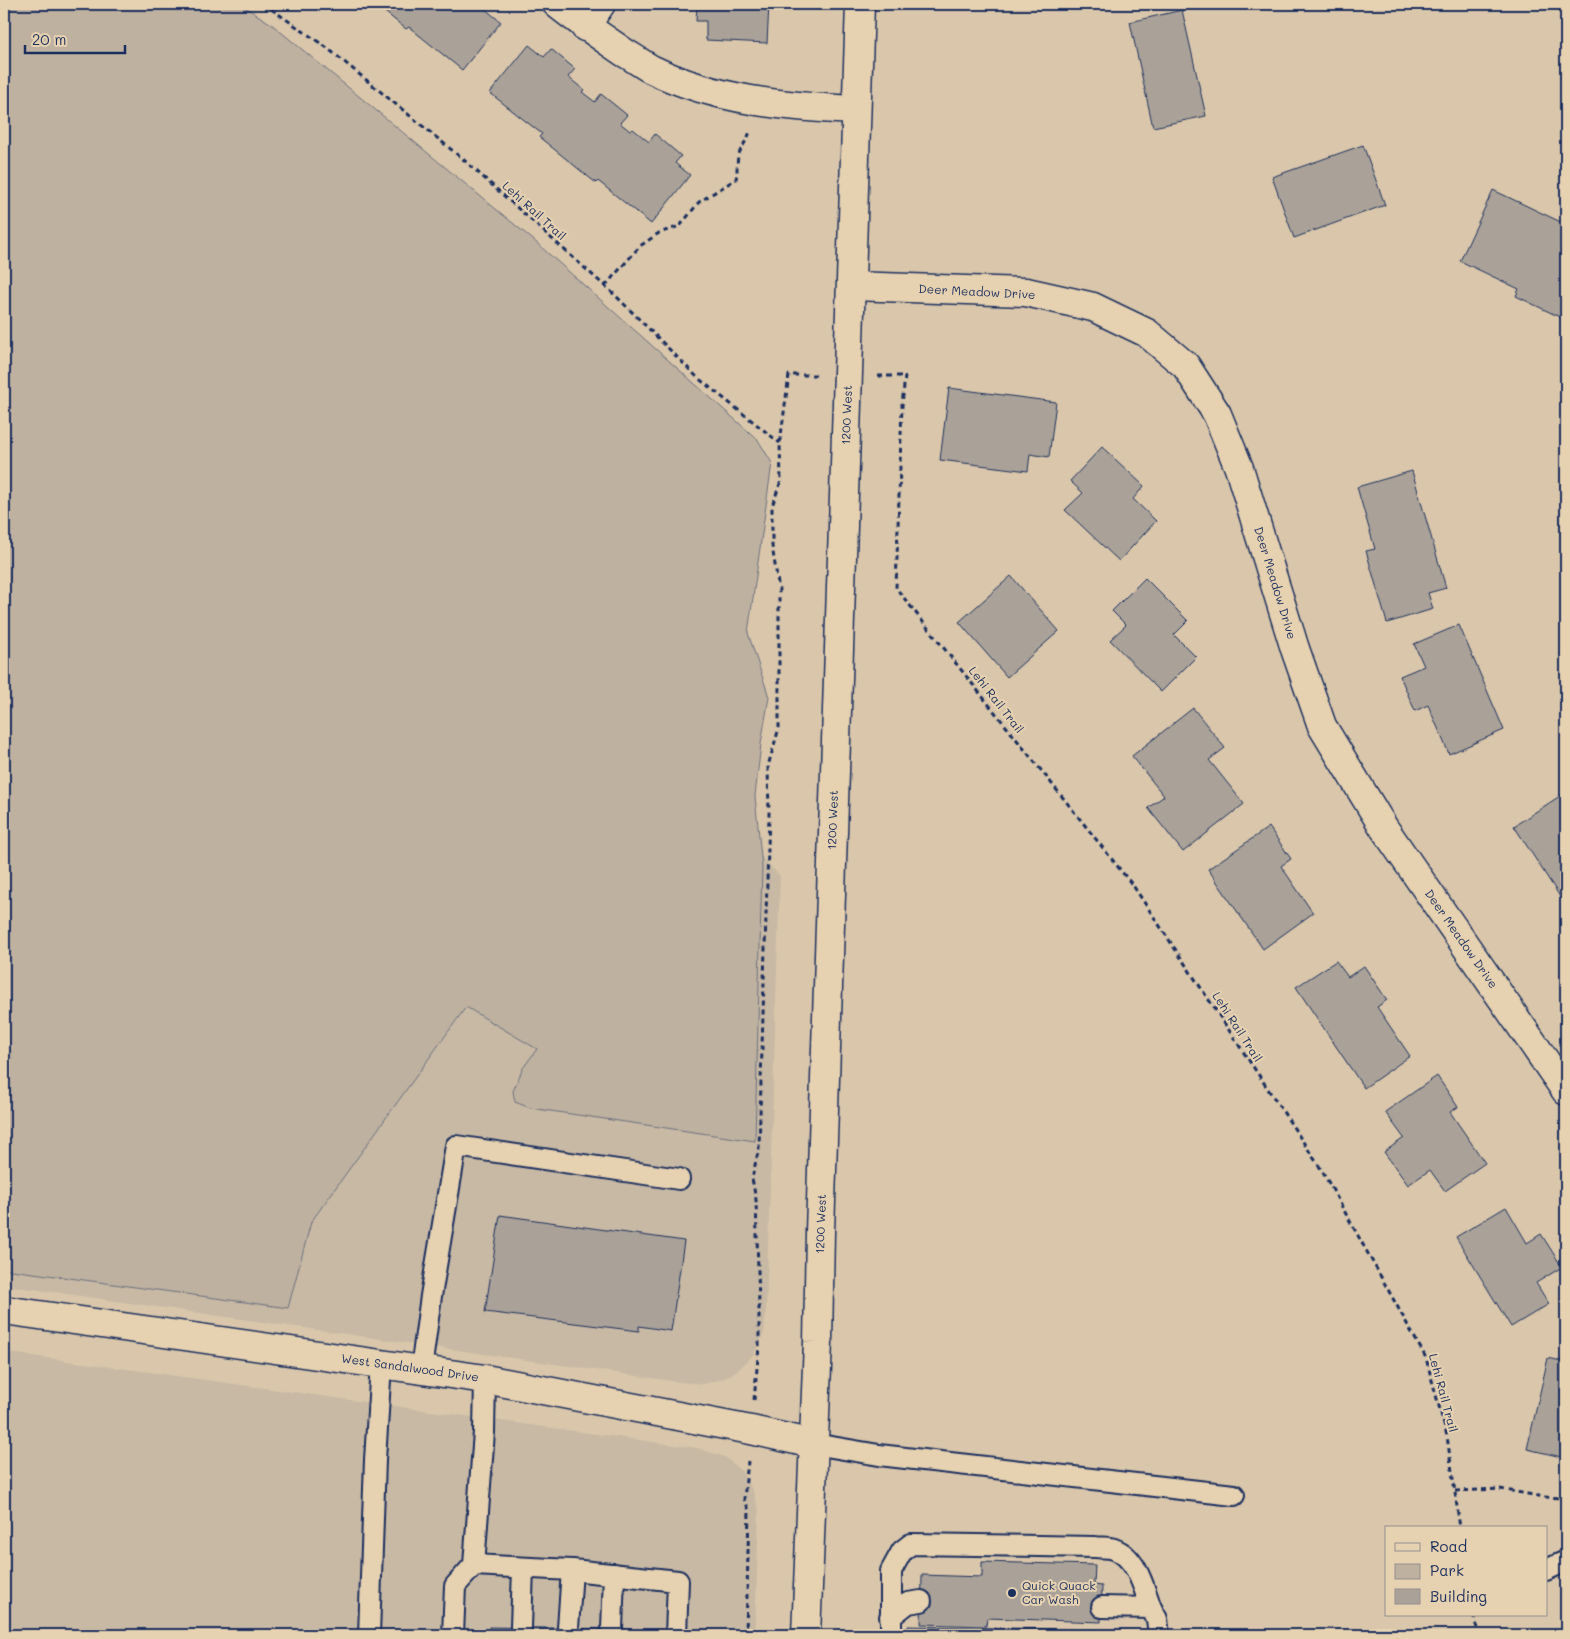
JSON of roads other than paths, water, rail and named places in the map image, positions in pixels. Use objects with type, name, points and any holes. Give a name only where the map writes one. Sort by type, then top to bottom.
[{"type":"street","points":[[557,4],[585,27],[650,68],[684,83],[763,103],[793,107],[856,110]]},
{"type":"street","points":[[585,27],[601,4]]},
{"type":"street","name":"1200 West","points":[[806,1635],[814,1444],[860,4]]},
{"type":"street","name":"Deer Meadow Drive","points":[[852,286],[1026,292],[1093,307],[1147,333],[1186,366],[1217,414],[1239,468],[1295,649],[1322,726],[1384,828],[1566,1091]]},
{"type":"street","name":"West Sandalwood Drive","points":[[4,1310],[485,1379],[751,1430],[814,1444]]},
{"type":"lane","points":[[421,1370],[431,1296],[456,1146],[679,1179]]},
{"type":"lane","points":[[369,1635],[375,1460],[381,1364]]},
{"type":"lane","points":[[453,1635],[455,1586],[474,1565],[484,1432],[485,1379]]},
{"type":"lane","points":[[814,1444],[879,1455],[1234,1495]]},
{"type":"lane","points":[[890,1626],[891,1571],[902,1551],[912,1544],[1095,1547],[1115,1549],[1127,1557],[1138,1573],[1158,1619],[1159,1635]]},
{"type":"lane","points":[[1548,1569],[1566,1561]]},
{"type":"lane","points":[[474,1565],[572,1570],[678,1581],[676,1635]]},
{"type":"lane","points":[[521,1627],[523,1568]]},
{"type":"lane","points":[[568,1628],[572,1570]]},
{"type":"lane","points":[[612,1629],[614,1574]]},
{"type":"lane","points":[[890,1626],[908,1603],[922,1601]]},
{"type":"lane","points":[[1102,1607],[1152,1608]]},
{"type":"place","name":"Quick Quack Car Wash","points":[[1012,1593]]}]
